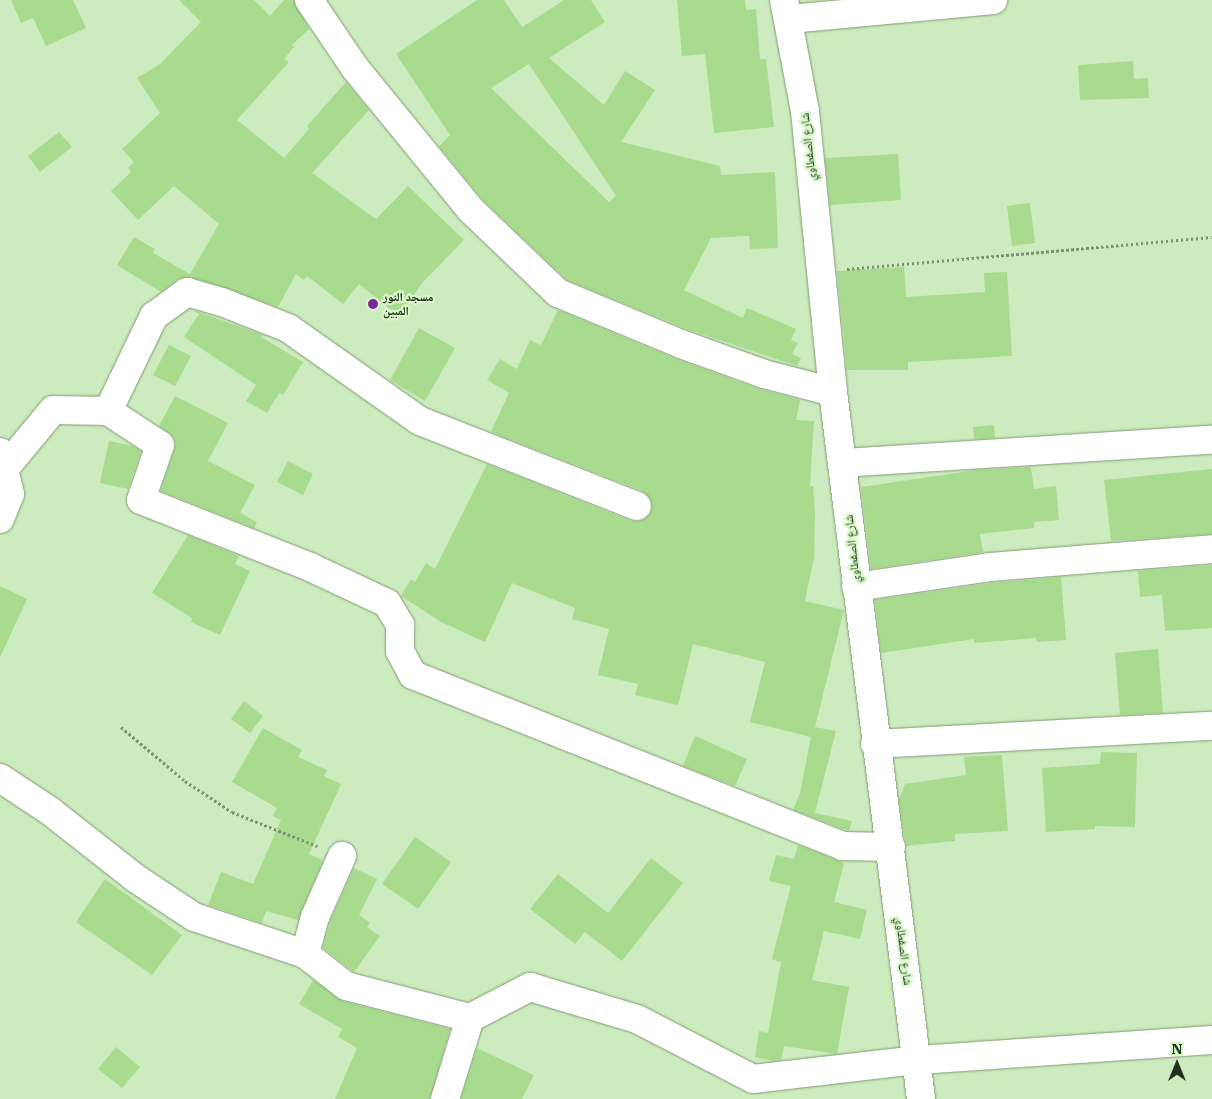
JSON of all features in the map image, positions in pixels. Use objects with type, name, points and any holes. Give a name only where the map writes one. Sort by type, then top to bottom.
[{"type":"street","points":[[309,0],[355,68],[471,210],[558,293],[681,344],[764,374],[833,392]]},
{"type":"street","points":[[787,10],[993,0]]},
{"type":"street","name":"شارع الصفطاوي","points":[[787,10],[805,111],[833,392],[875,744],[891,847],[918,1060],[921,1099]]},
{"type":"street","points":[[108,411],[154,316],[187,292],[222,302],[288,328],[420,421],[637,506]]},
{"type":"street","points":[[0,519],[10,494],[2,460],[53,410],[108,411],[160,445],[141,500],[310,567],[387,603],[400,626],[400,651],[412,675],[842,846],[891,847]]},
{"type":"street","points":[[842,463],[1212,440]]},
{"type":"street","points":[[856,587],[990,567],[1212,548]]},
{"type":"street","points":[[875,744],[1212,726]]},
{"type":"street","points":[[0,778],[50,811],[135,878],[194,917],[258,941],[305,954],[346,986],[470,1018],[530,987],[637,1019],[751,1089],[918,1060],[1212,1040]]},
{"type":"street","points":[[305,954],[315,917],[342,856]]},
{"type":"street","points":[[445,1099],[470,1018]]},
{"type":"path","points":[[821,271],[1212,237]]},
{"type":"path","points":[[121,727],[185,781],[232,812],[342,856]]},
{"type":"building","points":[[11,0],[73,0],[86,28],[46,46],[33,18],[21,23]]},
{"type":"building","points":[[179,0],[254,0],[270,16],[284,0],[294,0],[309,29],[292,45],[294,47],[284,59],[289,62],[237,120],[284,158],[309,129],[307,126],[346,82],[369,110],[312,173],[376,219],[408,186],[464,240],[422,283],[399,316],[359,284],[343,304],[307,276],[304,280],[296,274],[278,307],[191,277],[178,279],[161,292],[117,265],[134,237],[155,249],[153,253],[190,274],[219,224],[174,186],[138,220],[111,191],[131,172],[128,168],[134,162],[122,149],[160,113],[137,78],[160,64],[201,22]]},
{"type":"building","points":[[477,0],[504,0],[522,27],[564,0],[591,0],[605,22],[549,58],[604,105],[625,71],[655,90],[621,142],[720,166],[721,175],[775,172],[778,248],[750,249],[749,236],[711,238],[684,290],[743,318],[747,308],[796,329],[791,340],[798,343],[792,354],[801,358],[797,366],[687,329],[567,280],[482,199],[439,146],[450,135],[396,54]],"holes":[[[529,64],[616,196],[609,202],[491,88]]]},
{"type":"building","points":[[677,0],[745,0],[746,10],[756,9],[760,59],[766,59],[774,127],[714,133],[705,54],[682,56]]},
{"type":"building","points":[[1133,61],[1134,79],[1148,78],[1149,98],[1080,100],[1078,65]]},
{"type":"building","points":[[59,132],[72,147],[40,172],[28,156]]},
{"type":"building","points":[[898,154],[901,200],[830,205],[825,158]]},
{"type":"building","points":[[1030,203],[1035,243],[1012,246],[1007,206]]},
{"type":"building","points":[[904,267],[906,297],[985,292],[984,273],[1007,272],[1012,356],[908,362],[908,370],[847,370],[837,271]]},
{"type":"building","points":[[193,310],[263,335],[261,337],[303,362],[283,395],[279,393],[267,413],[246,401],[256,385],[184,337],[199,314]]},
{"type":"building","points":[[558,310],[676,359],[759,389],[800,400],[796,420],[814,421],[810,486],[813,486],[815,514],[814,558],[805,601],[844,610],[815,727],[836,731],[815,813],[852,821],[849,831],[793,810],[800,793],[811,737],[750,722],[765,662],[693,644],[678,705],[635,695],[638,684],[598,675],[609,629],[572,619],[575,608],[512,583],[485,642],[441,622],[401,596],[411,579],[415,582],[426,563],[435,569],[487,464],[631,521],[640,521],[651,512],[652,503],[643,491],[491,432],[509,393],[487,380],[500,359],[517,369],[530,340],[541,345]]},
{"type":"building","points":[[419,328],[455,348],[425,401],[390,380]]},
{"type":"building","points":[[169,345],[191,356],[175,386],[153,375]]},
{"type":"building","points":[[175,396],[228,423],[208,461],[255,485],[240,513],[257,522],[254,528],[161,491],[176,444],[173,436],[159,426]]},
{"type":"building","points":[[994,425],[995,438],[974,439],[973,427]]},
{"type":"building","points":[[109,441],[133,446],[141,451],[128,489],[100,483]]},
{"type":"building","points":[[288,461],[313,474],[303,495],[277,482]]},
{"type":"building","points":[[1031,467],[1034,489],[1056,486],[1059,520],[1034,522],[1034,528],[980,534],[983,552],[871,569],[861,487],[977,470]]},
{"type":"building","points":[[1212,469],[1212,534],[1111,541],[1104,480]]},
{"type":"building","points":[[188,535],[239,556],[235,564],[250,571],[220,635],[191,622],[192,618],[152,593]]},
{"type":"building","points":[[1212,565],[1212,628],[1165,631],[1162,595],[1140,597],[1138,571]]},
{"type":"building","points":[[1061,577],[1066,640],[1037,642],[1036,638],[974,643],[974,639],[881,653],[875,600],[992,583]]},
{"type":"building","points":[[0,586],[27,599],[0,657]]},
{"type":"building","points":[[1158,649],[1163,713],[1120,715],[1115,653]]},
{"type":"building","points":[[244,701],[263,716],[250,733],[231,719]]},
{"type":"building","points":[[263,728],[302,750],[298,757],[327,770],[324,776],[341,784],[309,854],[323,860],[298,920],[266,911],[262,923],[208,905],[221,872],[253,884],[281,820],[273,816],[277,808],[232,782]]},
{"type":"building","points":[[695,736],[747,759],[735,786],[683,766]]},
{"type":"building","points":[[1101,752],[1137,753],[1135,827],[1095,826],[1095,829],[1046,832],[1042,768],[1100,764]]},
{"type":"building","points":[[1002,755],[1008,831],[955,834],[955,841],[906,846],[899,800],[905,784],[966,775],[964,757]]},
{"type":"building","points":[[415,837],[451,862],[418,909],[382,884]]},
{"type":"building","points":[[798,845],[844,863],[834,902],[867,910],[860,939],[824,931],[812,980],[849,987],[837,1054],[784,1046],[781,1060],[774,1061],[755,1057],[759,1031],[768,1033],[781,962],[772,959],[791,886],[769,881],[776,855],[794,859]]},
{"type":"building","points":[[651,858],[683,883],[622,961],[585,932],[575,944],[530,909],[558,874],[608,913]]},
{"type":"building","points":[[354,868],[377,879],[359,915],[370,923],[367,927],[380,936],[354,972],[323,948],[330,922]]},
{"type":"building","points":[[105,879],[182,935],[152,975],[76,922]]},
{"type":"building","points":[[313,980],[342,1001],[450,1029],[430,1099],[335,1099],[357,1048],[338,1037],[342,1029],[299,1004]]},
{"type":"building","points":[[116,1047],[140,1067],[122,1088],[98,1069]]},
{"type":"building","points":[[477,1048],[534,1075],[522,1099],[461,1099]]},
{"type":"place","name":"مسجد النور المبين","points":[[373,304]]}]
